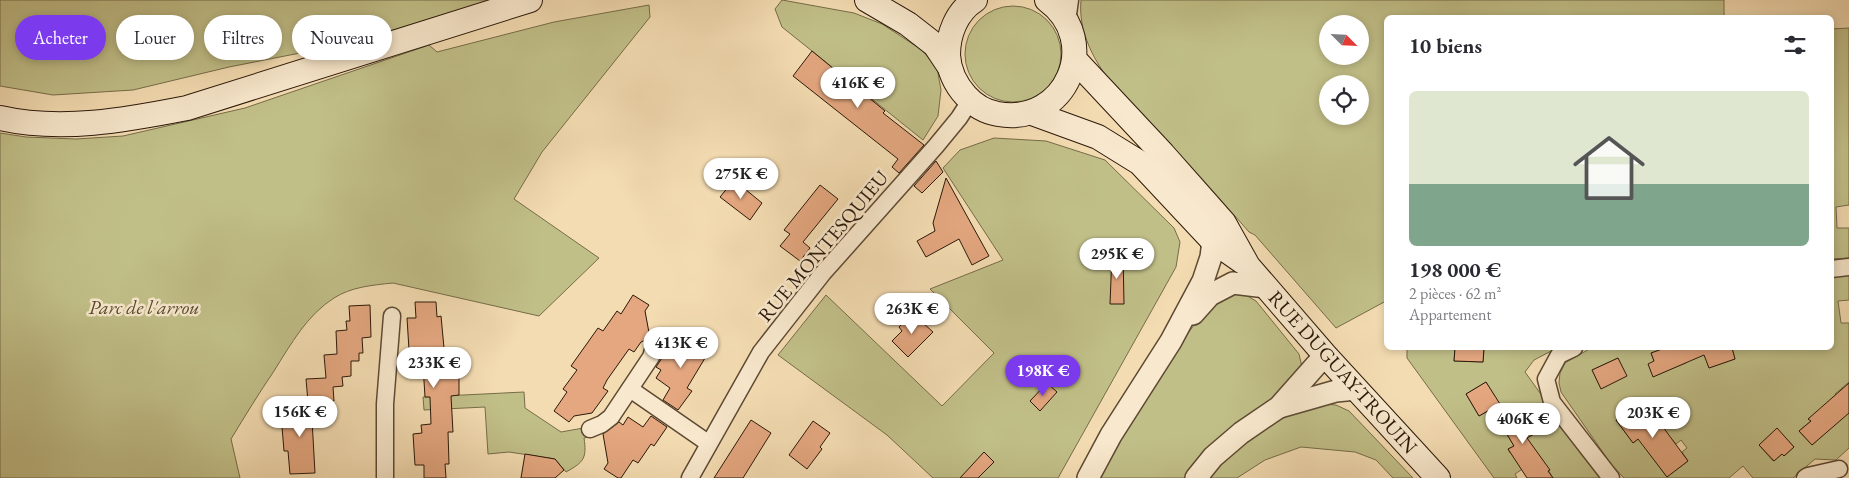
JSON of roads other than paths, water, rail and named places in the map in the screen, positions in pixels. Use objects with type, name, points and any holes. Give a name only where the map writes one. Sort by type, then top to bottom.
[{"type":"main road","points":[[0,118],[49,124],[95,123],[141,118],[187,108],[530,0]]},
{"type":"main road","points":[[867,0],[908,24],[935,45],[949,66],[956,85],[970,101],[989,112],[1011,116],[1032,112],[1052,101],[1067,83],[1075,60],[1069,11],[1047,0]]},
{"type":"main road","points":[[949,66],[948,42],[956,20],[966,1]]},
{"type":"main road","name":"RUE DUGUAY-TROUIN","points":[[1075,60],[1163,154],[1224,223],[1248,266],[1325,355],[1438,478]]},
{"type":"main road","name":"RUE DUGUAY-TROUIN","points":[[1032,112],[1098,136],[1140,163],[1213,241],[1248,266]]},
{"type":"street","name":"RUE MONTESQUIEU","points":[[690,478],[708,443],[761,352],[823,273],[936,146],[970,101]]},
{"type":"street","points":[[1088,478],[1111,435],[1171,342],[1203,281],[1211,257],[1213,241]]},
{"type":"street","points":[[1834,269],[1849,267]]},
{"type":"street","points":[[1171,342],[1210,295],[1233,283],[1266,287]]},
{"type":"street","points":[[385,478],[385,404],[392,316]]},
{"type":"street","points":[[590,429],[602,424],[611,417],[651,357],[654,347]]},
{"type":"street","points":[[1570,350],[1559,355],[1546,379],[1552,402],[1611,478]]},
{"type":"street","points":[[1279,408],[1325,355]]},
{"type":"street","points":[[630,389],[708,443]]},
{"type":"street","points":[[1196,478],[1213,457],[1241,432],[1279,408],[1336,391],[1356,389]]},
{"type":"street","points":[[1805,478],[1841,469]]},
{"type":"park label","name":"Parc de l'arrou","points":[[144,307]]}]
